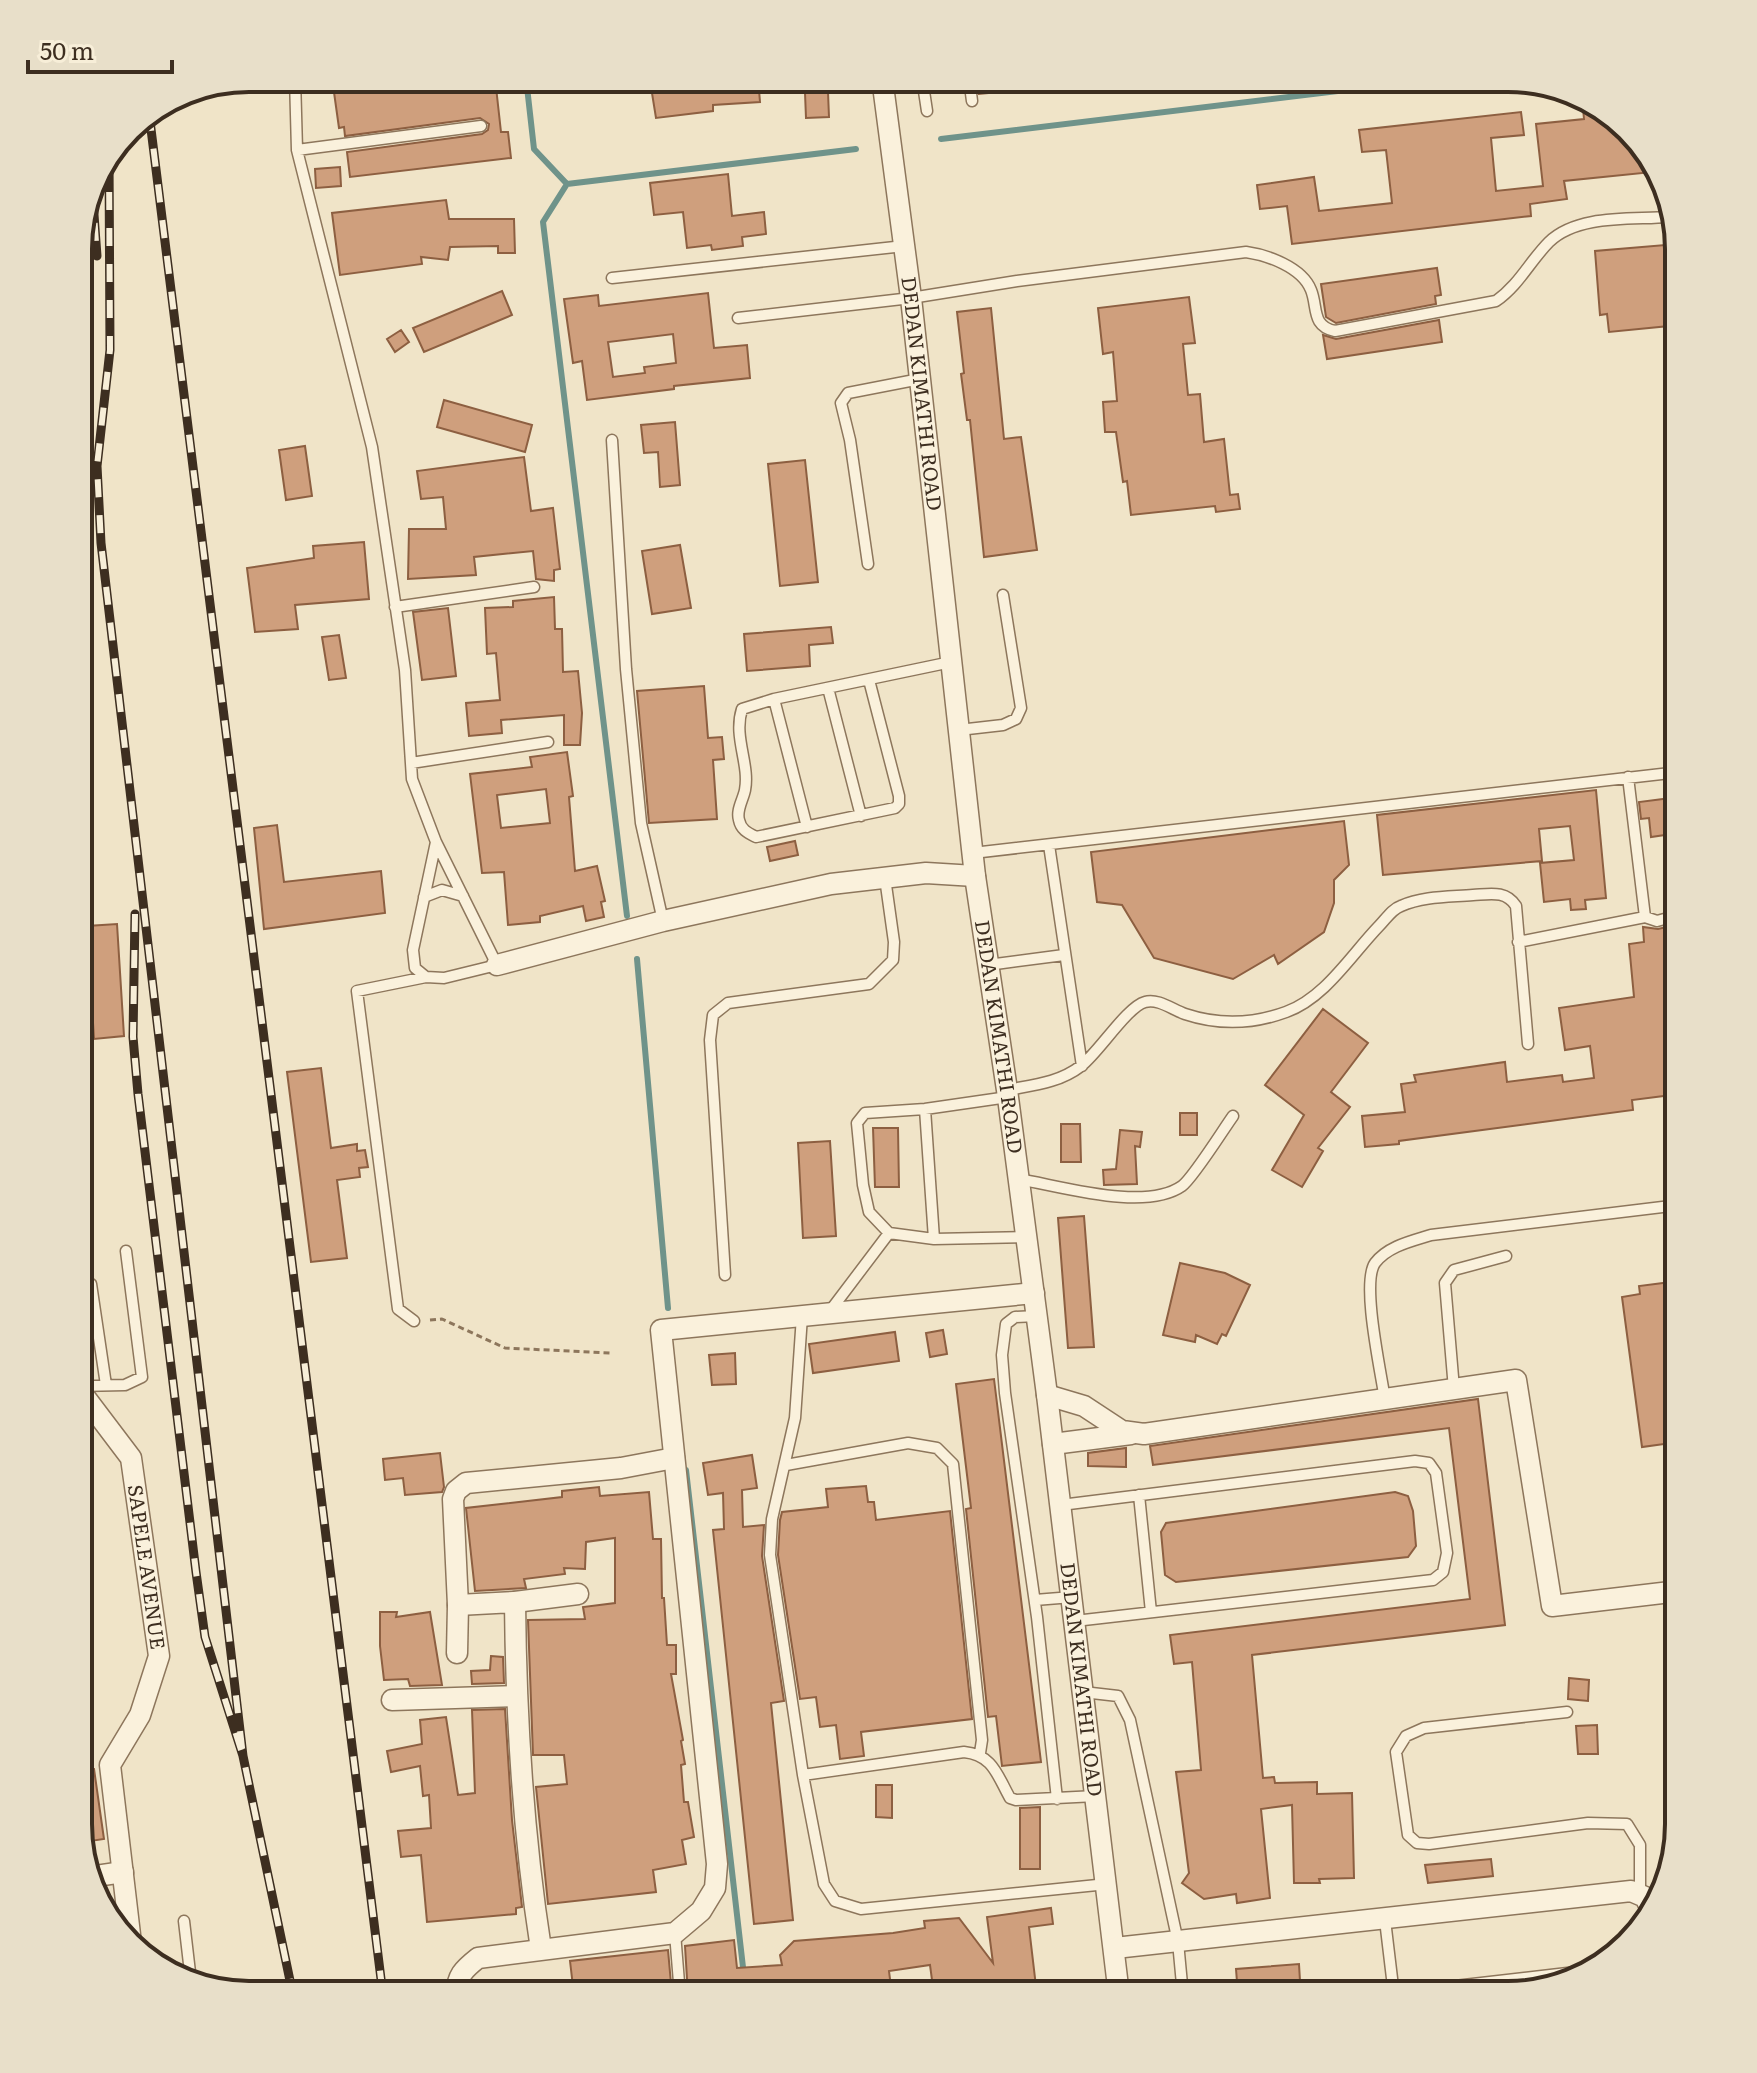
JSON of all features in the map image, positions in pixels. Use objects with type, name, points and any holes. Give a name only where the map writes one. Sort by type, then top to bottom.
[{"type":"street","name":"DEDAN KIMATHI ROAD","points":[[884,92],[911,298],[975,876],[1037,1316],[1118,1981]]},
{"type":"street","points":[[497,965],[663,921],[831,884],[926,873],[975,876]]},
{"type":"street","points":[[457,1981],[463,1970],[478,1958],[675,1933],[701,1911],[715,1888],[717,1864],[661,1330],[1034,1293]]},
{"type":"street","points":[[1053,1444],[1385,1400],[1512,1379],[1518,1382],[1552,1606],[1665,1593]]},
{"type":"street","points":[[1047,1395],[1084,1406],[1131,1434]]},
{"type":"street","name":"SAPELE AVENUE","points":[[92,1406],[131,1458],[159,1656],[140,1715],[110,1765],[126,1920]]},
{"type":"street","points":[[457,1653],[453,1499],[456,1491],[466,1483],[621,1468],[674,1458]]},
{"type":"street","points":[[458,1605],[578,1594]]},
{"type":"street","points":[[515,1602],[516,1696],[523,1804],[541,1949]]},
{"type":"street","points":[[392,1700],[516,1696]]},
{"type":"street","points":[[101,1875],[123,1872]]},
{"type":"street","points":[[1115,1948],[1631,1891],[1646,1898]]},
{"type":"lane","points":[[295,92],[297,150],[372,447],[405,670],[412,779],[436,842],[497,965],[462,975],[426,977],[357,991],[398,1309],[414,1321]]},
{"type":"lane","points":[[924,92],[927,111]]},
{"type":"lane","points":[[971,92],[972,101]]},
{"type":"lane","points":[[297,150],[481,126]]},
{"type":"lane","points":[[738,318],[911,298],[1017,281],[1246,252],[1278,262],[1307,283],[1312,291],[1318,320],[1327,329],[1335,331],[1496,301],[1511,291],[1537,256],[1561,232],[1593,223],[1662,218]]},
{"type":"lane","points":[[612,278],[904,246]]},
{"type":"lane","points":[[868,564],[850,440],[841,403],[848,393],[920,379]]},
{"type":"lane","points":[[612,440],[626,669],[641,823],[663,921]]},
{"type":"lane","points":[[395,607],[534,587]]},
{"type":"lane","points":[[959,730],[1003,725],[1016,719],[1021,708],[1003,595]]},
{"type":"lane","points":[[869,680],[899,804],[895,808],[861,816],[756,837],[744,831],[738,820],[746,788],[737,723],[742,709],[774,699],[951,662]]},
{"type":"lane","points":[[828,688],[861,816]]},
{"type":"lane","points":[[774,699],[807,827]]},
{"type":"lane","points":[[411,763],[548,742]]},
{"type":"lane","points":[[973,853],[1665,773]]},
{"type":"lane","points":[[1628,777],[1645,917]]},
{"type":"lane","points":[[426,977],[415,968],[413,950],[436,842]]},
{"type":"lane","points":[[1049,845],[1082,1066]]},
{"type":"lane","points":[[725,1275],[710,1040],[713,1015],[728,1003],[869,984],[893,960],[894,942],[885,878]]},
{"type":"lane","points":[[424,897],[442,890],[463,896]]},
{"type":"lane","points":[[1026,1237],[934,1239],[889,1233],[869,1212],[857,1123],[865,1113],[925,1109],[1008,1094],[1067,1076],[1098,1051],[1133,1009],[1145,1002],[1156,1002],[1209,1020],[1232,1023],[1287,1012],[1329,982],[1397,907],[1415,901],[1497,893],[1510,898],[1516,906],[1528,1044]]},
{"type":"lane","points":[[1518,942],[1645,917],[1657,921],[1665,919]]},
{"type":"lane","points":[[988,965],[1064,955]]},
{"type":"lane","points":[[925,1109],[934,1239]]},
{"type":"lane","points":[[1018,1179],[1125,1198],[1154,1198],[1183,1186],[1233,1116]]},
{"type":"lane","points":[[1385,1400],[1368,1288],[1375,1263],[1398,1245],[1431,1235],[1665,1207]]},
{"type":"lane","points":[[829,1313],[889,1233]]},
{"type":"lane","points":[[92,1386],[125,1385],[142,1377],[126,1251]]},
{"type":"lane","points":[[1454,1389],[1445,1283],[1454,1270],[1506,1256]]},
{"type":"lane","points":[[92,1291],[106,1385]]},
{"type":"lane","points":[[802,1316],[795,1418],[772,1519],[770,1555],[803,1775],[824,1884],[835,1901],[861,1909],[1107,1884]]},
{"type":"lane","points":[[1037,1316],[1015,1317],[1006,1324],[1002,1355],[1035,1600],[1057,1799]]},
{"type":"lane","points":[[786,1465],[908,1443],[937,1448],[953,1464],[982,1740],[980,1753]]},
{"type":"lane","points":[[1061,1505],[1415,1461],[1429,1463],[1436,1473],[1447,1553],[1443,1572],[1433,1580],[1075,1621]]},
{"type":"lane","points":[[1139,1495],[1151,1612]]},
{"type":"lane","points":[[1035,1600],[1072,1597]]},
{"type":"lane","points":[[1083,1692],[1118,1696],[1125,1707],[1178,1942],[1182,1981]]},
{"type":"lane","points":[[1567,1712],[1424,1728],[1406,1736],[1396,1752],[1408,1835],[1417,1843],[1429,1844],[1588,1823],[1627,1824],[1640,1845],[1640,1893]]},
{"type":"lane","points":[[803,1775],[964,1752],[980,1753],[991,1765],[1010,1798],[1024,1801],[1096,1796]]},
{"type":"lane","points":[[1385,1920],[1392,1981]]},
{"type":"lane","points":[[184,1921],[190,1969]]},
{"type":"lane","points":[[675,1933],[679,1981]]},
{"type":"lane","points":[[1498,1981],[1550,1975]]},
{"type":"path","points":[[414,1321],[442,1319],[505,1348],[611,1353]]},
{"type":"building","points":[[334,92],[497,92],[501,132],[508,132],[511,158],[350,177],[347,152],[482,134],[488,130],[489,124],[480,118],[345,136],[344,127],[339,128]]},
{"type":"building","points":[[652,92],[759,92],[760,102],[713,105],[713,111],[656,118]]},
{"type":"building","points":[[828,92],[829,117],[806,118],[805,93]]},
{"type":"building","points":[[1521,112],[1524,135],[1491,138],[1496,191],[1543,186],[1536,124],[1584,119],[1583,112],[1611,131],[1645,173],[1564,181],[1567,199],[1530,204],[1531,216],[1292,244],[1287,206],[1260,209],[1257,185],[1314,177],[1319,211],[1392,203],[1386,150],[1362,152],[1359,130]]},
{"type":"building","points":[[340,167],[341,186],[316,188],[315,169]]},
{"type":"building","points":[[728,174],[732,216],[764,212],[766,234],[742,237],[743,246],[712,250],[711,245],[687,248],[683,212],[654,215],[650,183]]},
{"type":"building","points":[[446,200],[449,219],[514,219],[515,253],[498,253],[498,246],[450,247],[448,260],[421,257],[422,264],[340,275],[332,213]]},
{"type":"building","points":[[1665,245],[1665,326],[1609,332],[1607,314],[1600,315],[1595,251]]},
{"type":"building","points":[[1437,268],[1441,295],[1435,296],[1436,304],[1336,323],[1326,317],[1321,284]]},
{"type":"building","points":[[502,291],[512,315],[424,352],[413,328]]},
{"type":"building","points":[[708,293],[714,348],[747,345],[750,378],[587,400],[582,361],[573,363],[564,299],[598,295],[599,306]],"holes":[[[673,334],[676,363],[644,367],[645,373],[613,377],[608,342]]]},
{"type":"building","points":[[1189,297],[1195,343],[1183,344],[1188,395],[1200,394],[1204,442],[1224,439],[1230,495],[1238,494],[1240,509],[1216,512],[1215,506],[1131,515],[1116,432],[1105,432],[1103,402],[1117,401],[1113,352],[1103,354],[1098,308]]},
{"type":"building","points":[[991,308],[1004,439],[1021,437],[1037,550],[984,557],[970,420],[967,420],[961,374],[964,373],[957,312]]},
{"type":"building","points":[[1439,320],[1442,342],[1327,359],[1323,335],[1336,339]]},
{"type":"building","points":[[401,330],[409,342],[395,352],[387,339]]},
{"type":"building","points":[[444,400],[532,425],[525,452],[437,427]]},
{"type":"building","points":[[675,422],[680,485],[660,487],[658,452],[644,453],[641,425]]},
{"type":"building","points":[[305,446],[312,496],[286,500],[279,450]]},
{"type":"building","points":[[524,457],[531,511],[553,508],[560,569],[554,570],[554,581],[536,579],[533,551],[474,557],[476,575],[408,579],[409,529],[446,529],[443,497],[421,499],[417,471]]},
{"type":"building","points":[[805,460],[818,582],[780,586],[768,464]]},
{"type":"building","points":[[364,542],[369,599],[295,605],[298,629],[255,632],[247,568],[314,558],[313,546]]},
{"type":"building","points":[[680,545],[691,608],[652,614],[642,551]]},
{"type":"building","points":[[554,597],[555,629],[562,629],[563,672],[578,671],[582,713],[580,745],[564,745],[564,715],[501,720],[502,733],[469,736],[466,703],[500,700],[496,653],[487,654],[485,608],[513,607],[513,601]]},
{"type":"building","points":[[448,608],[456,676],[422,680],[413,612]]},
{"type":"building","points":[[831,627],[833,643],[809,645],[810,666],[747,671],[744,634]]},
{"type":"building","points":[[339,635],[346,678],[329,680],[322,637]]},
{"type":"building","points":[[704,686],[708,738],[722,737],[724,759],[713,760],[717,819],[649,823],[637,691]]},
{"type":"building","points":[[567,752],[573,796],[569,797],[575,871],[597,866],[605,901],[601,902],[604,917],[586,921],[583,906],[540,916],[540,922],[508,925],[504,872],[482,873],[470,774],[532,767],[530,757]],"holes":[[[546,789],[550,823],[501,828],[497,795]]]},
{"type":"building","points":[[1596,790],[1606,898],[1585,900],[1586,909],[1571,910],[1570,899],[1544,902],[1540,863],[1574,860],[1570,826],[1539,829],[1542,861],[1383,875],[1377,815]]},
{"type":"building","points":[[1665,799],[1665,835],[1651,837],[1649,818],[1641,819],[1639,802]]},
{"type":"building","points":[[1344,821],[1349,865],[1334,880],[1334,903],[1324,932],[1278,964],[1274,955],[1233,979],[1154,958],[1122,905],[1097,902],[1091,852]]},
{"type":"building","points":[[277,825],[284,882],[381,871],[385,913],[264,929],[254,828]]},
{"type":"building","points":[[795,841],[798,855],[770,861],[767,847]]},
{"type":"building","points":[[117,924],[124,1036],[94,1039],[92,926]]},
{"type":"building","points":[[1643,927],[1665,927],[1665,1096],[1632,1100],[1633,1110],[1365,1147],[1362,1116],[1405,1112],[1401,1084],[1416,1082],[1414,1075],[1505,1062],[1507,1082],[1562,1075],[1563,1082],[1594,1078],[1590,1046],[1565,1050],[1559,1008],[1634,997],[1629,944],[1644,942]]},
{"type":"building","points":[[1323,1009],[1368,1043],[1331,1092],[1350,1107],[1318,1148],[1323,1151],[1302,1187],[1272,1170],[1304,1115],[1265,1085]]},
{"type":"building","points":[[321,1068],[331,1148],[357,1144],[357,1151],[365,1150],[368,1167],[359,1168],[360,1177],[337,1180],[347,1258],[311,1262],[287,1072]]},
{"type":"building","points":[[1180,1113],[1197,1113],[1197,1135],[1180,1135]]},
{"type":"building","points":[[1061,1124],[1080,1124],[1081,1162],[1061,1162]]},
{"type":"building","points":[[873,1128],[898,1128],[899,1187],[875,1187]]},
{"type":"building","points":[[1120,1130],[1142,1132],[1140,1147],[1135,1146],[1137,1184],[1104,1185],[1103,1170],[1116,1169]]},
{"type":"building","points":[[830,1141],[836,1236],[803,1238],[798,1143]]},
{"type":"building","points":[[1084,1216],[1094,1347],[1068,1348],[1058,1218]]},
{"type":"building","points":[[1180,1263],[1225,1273],[1250,1285],[1226,1336],[1222,1334],[1217,1344],[1196,1335],[1195,1342],[1163,1335]]},
{"type":"building","points":[[1665,1283],[1665,1444],[1642,1447],[1622,1297],[1640,1294],[1639,1286]]},
{"type":"building","points":[[943,1330],[947,1354],[930,1357],[926,1333]]},
{"type":"building","points":[[895,1332],[899,1361],[813,1373],[809,1344]]},
{"type":"building","points":[[735,1353],[736,1384],[712,1385],[709,1355]]},
{"type":"building","points":[[994,1379],[1041,1762],[1002,1766],[996,1716],[988,1717],[966,1509],[971,1508],[956,1384]]},
{"type":"building","points":[[1478,1399],[1505,1625],[1252,1655],[1263,1778],[1274,1777],[1275,1783],[1317,1782],[1317,1794],[1352,1793],[1354,1878],[1294,1883],[1292,1805],[1261,1809],[1270,1898],[1237,1903],[1236,1894],[1204,1899],[1182,1883],[1189,1873],[1176,1772],[1201,1770],[1192,1662],[1174,1664],[1170,1635],[1470,1599],[1449,1428],[1153,1465],[1150,1446]]},
{"type":"building","points":[[1126,1448],[1126,1467],[1088,1466],[1088,1453]]},
{"type":"building","points":[[440,1453],[442,1492],[405,1495],[403,1478],[385,1480],[383,1459]]},
{"type":"building","points":[[752,1455],[757,1488],[742,1490],[743,1527],[764,1525],[762,1556],[784,1701],[771,1703],[793,1920],[754,1924],[713,1530],[724,1529],[723,1493],[708,1495],[703,1463]]},
{"type":"building","points":[[866,1486],[868,1502],[874,1502],[876,1520],[950,1511],[972,1719],[861,1732],[864,1756],[840,1759],[836,1725],[820,1727],[816,1697],[800,1699],[778,1555],[780,1520],[782,1512],[828,1507],[826,1489]]},
{"type":"building","points":[[599,1487],[600,1496],[649,1492],[653,1539],[661,1539],[667,1645],[676,1645],[676,1674],[671,1674],[683,1740],[685,1764],[681,1765],[684,1802],[688,1802],[694,1837],[682,1840],[686,1864],[653,1870],[656,1892],[548,1904],[536,1787],[567,1784],[564,1755],[533,1755],[528,1620],[585,1619],[583,1607],[615,1603],[615,1538],[586,1542],[585,1569],[564,1568],[565,1574],[524,1579],[526,1588],[475,1591],[466,1508],[562,1497],[562,1491]]},
{"type":"building","points":[[1395,1492],[1408,1496],[1413,1511],[1416,1546],[1408,1557],[1176,1582],[1165,1575],[1161,1532],[1166,1523]]},
{"type":"building","points":[[380,1612],[397,1612],[396,1617],[430,1612],[442,1685],[410,1686],[408,1679],[384,1680]]},
{"type":"building","points":[[491,1656],[503,1657],[504,1683],[472,1684],[471,1671],[490,1670]]},
{"type":"building","points":[[1569,1678],[1589,1680],[1588,1701],[1568,1699]]},
{"type":"building","points":[[505,1709],[512,1820],[522,1907],[516,1908],[516,1914],[427,1922],[421,1855],[401,1857],[398,1831],[431,1828],[429,1795],[423,1796],[420,1766],[391,1772],[387,1751],[422,1744],[420,1720],[446,1717],[458,1795],[475,1793],[472,1710]]},
{"type":"building","points":[[1597,1725],[1598,1754],[1578,1754],[1576,1726]]},
{"type":"building","points":[[92,1769],[104,1839],[93,1841],[92,1834]]},
{"type":"building","points":[[876,1785],[892,1785],[892,1818],[876,1817]]},
{"type":"building","points":[[1040,1807],[1040,1869],[1020,1869],[1020,1808]]},
{"type":"building","points":[[1491,1859],[1493,1876],[1428,1883],[1425,1865]]},
{"type":"building","points":[[1051,1908],[1053,1924],[1029,1927],[1035,1981],[932,1981],[930,1965],[889,1971],[890,1981],[687,1981],[685,1946],[734,1940],[737,1968],[782,1965],[780,1955],[794,1941],[893,1933],[925,1928],[924,1921],[959,1918],[993,1963],[987,1917]]},
{"type":"building","points":[[668,1950],[671,1981],[572,1981],[570,1961]]},
{"type":"building","points":[[1299,1964],[1300,1981],[1237,1981],[1236,1969]]},
{"type":"waterway","points":[[528,92],[534,149],[567,184],[543,222],[627,916]]},
{"type":"waterway","points":[[941,139],[1329,92]]},
{"type":"waterway","points":[[567,184],[856,149]]},
{"type":"waterway","points":[[637,959],[668,1308]]},
{"type":"waterway","points":[[686,1470],[744,1976]]},
{"type":"railway","points":[[151,128],[381,1981]]},
{"type":"railway","points":[[109,178],[110,350],[97,466],[101,543],[243,1756]]},
{"type":"railway","points":[[94,222],[97,256]]},
{"type":"railway","points":[[135,914],[133,1037],[138,1094],[205,1637],[243,1756],[290,1981]]}]
